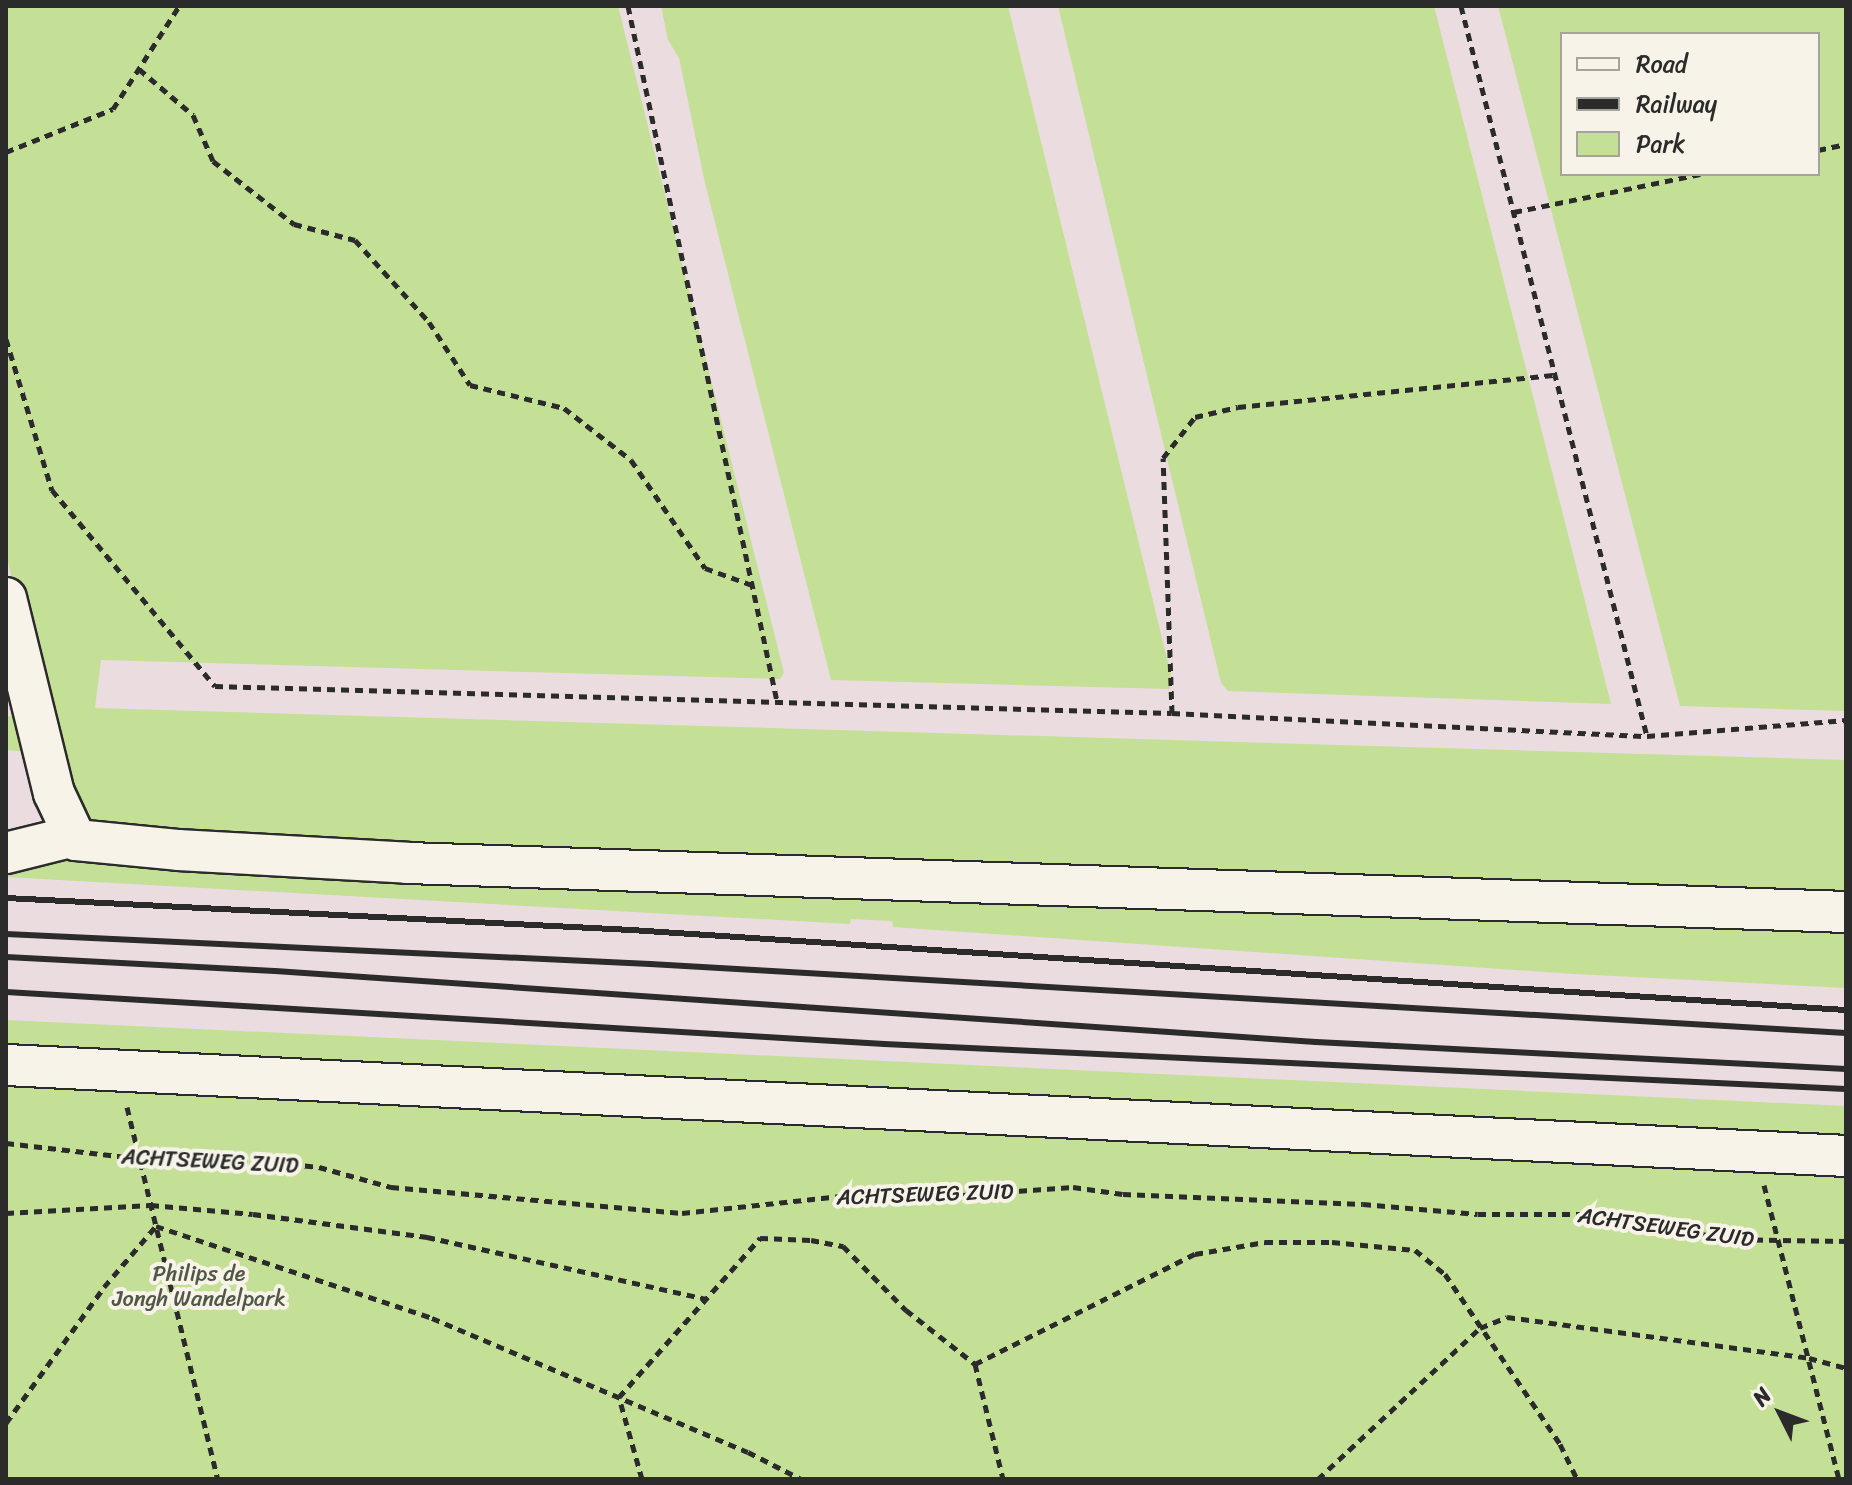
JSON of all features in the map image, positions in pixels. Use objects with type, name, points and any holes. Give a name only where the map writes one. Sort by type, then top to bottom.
[{"type":"street","points":[[6,598],[34,763],[54,793],[76,840],[163,849],[408,863],[1846,912]]},
{"type":"street","points":[[6,853],[74,836]]},
{"type":"street","points":[[6,1065],[1846,1156]]},
{"type":"path","points":[[6,152],[113,109],[179,6]]},
{"type":"path","points":[[628,6],[777,702]]},
{"type":"path","points":[[1461,6],[1647,736]]},
{"type":"path","points":[[139,69],[193,115],[213,161],[294,224],[355,240],[429,322],[470,385],[564,408],[631,460],[705,568],[752,585]]},
{"type":"path","points":[[1820,150],[1846,144]]},
{"type":"path","points":[[1514,212],[1690,176]]},
{"type":"path","points":[[6,339],[52,490],[215,686],[1172,713],[1647,736],[1846,720]]},
{"type":"path","points":[[1172,713],[1163,458],[1195,417],[1238,407],[1555,375]]},
{"type":"path","points":[[118,1070],[218,1479]]},
{"type":"path","name":"ACHTSEWEG ZUID","points":[[6,1143],[141,1160],[263,1161],[319,1167],[391,1187],[682,1213],[887,1191],[949,1196],[1073,1187],[1123,1194],[1363,1204],[1478,1214],[1604,1214],[1727,1239],[1846,1241]]},
{"type":"path","points":[[1756,1151],[1776,1241],[1839,1479]]},
{"type":"path","points":[[6,1213],[151,1205],[253,1214],[427,1237],[707,1299]]},
{"type":"path","points":[[156,1226],[432,1318],[801,1479]]},
{"type":"path","points":[[6,1423],[104,1287],[156,1226]]},
{"type":"path","points":[[619,1397],[760,1238],[811,1240],[843,1246],[906,1310],[975,1364],[1003,1479]]},
{"type":"path","points":[[975,1364],[1195,1254],[1265,1242],[1332,1242],[1415,1250],[1445,1274],[1560,1444],[1577,1479]]},
{"type":"path","points":[[1318,1479],[1480,1328],[1507,1317],[1809,1358],[1846,1368]]},
{"type":"path","points":[[619,1397],[642,1479]]},
{"type":"green space","points":[[6,6],[618,6],[784,673],[780,679],[101,660],[95,708],[1846,760],[1846,902],[127,836],[76,818],[61,773],[6,554]]},
{"type":"green space","points":[[661,6],[1008,6],[1171,675],[1170,689],[831,680],[705,183],[679,58],[668,40]]},
{"type":"green space","points":[[1058,6],[1434,6],[1611,704],[1228,691],[1221,683]]},
{"type":"green space","points":[[1498,6],[1846,6],[1846,711],[1680,706]]},
{"type":"green space","points":[[6,677],[33,752],[6,750],[6,717],[12,716]]},
{"type":"green space","points":[[57,848],[1846,922],[1846,988],[1574,974],[893,927],[892,921],[851,919],[850,924],[6,877],[6,862]]},
{"type":"green space","points":[[6,1020],[1846,1106],[1846,1138],[6,1047]]},
{"type":"green space","name":"Philips de Jongh Wandelpark","points":[[6,1083],[1846,1174],[1846,1479],[6,1479]]},
{"type":"railway","points":[[6,898],[631,930],[1846,1010]]},
{"type":"railway","points":[[6,934],[650,964],[1846,1033]]},
{"type":"railway","points":[[6,957],[275,971],[1316,1042],[1846,1069]]},
{"type":"railway","points":[[6,992],[884,1044],[1846,1089]]}]
